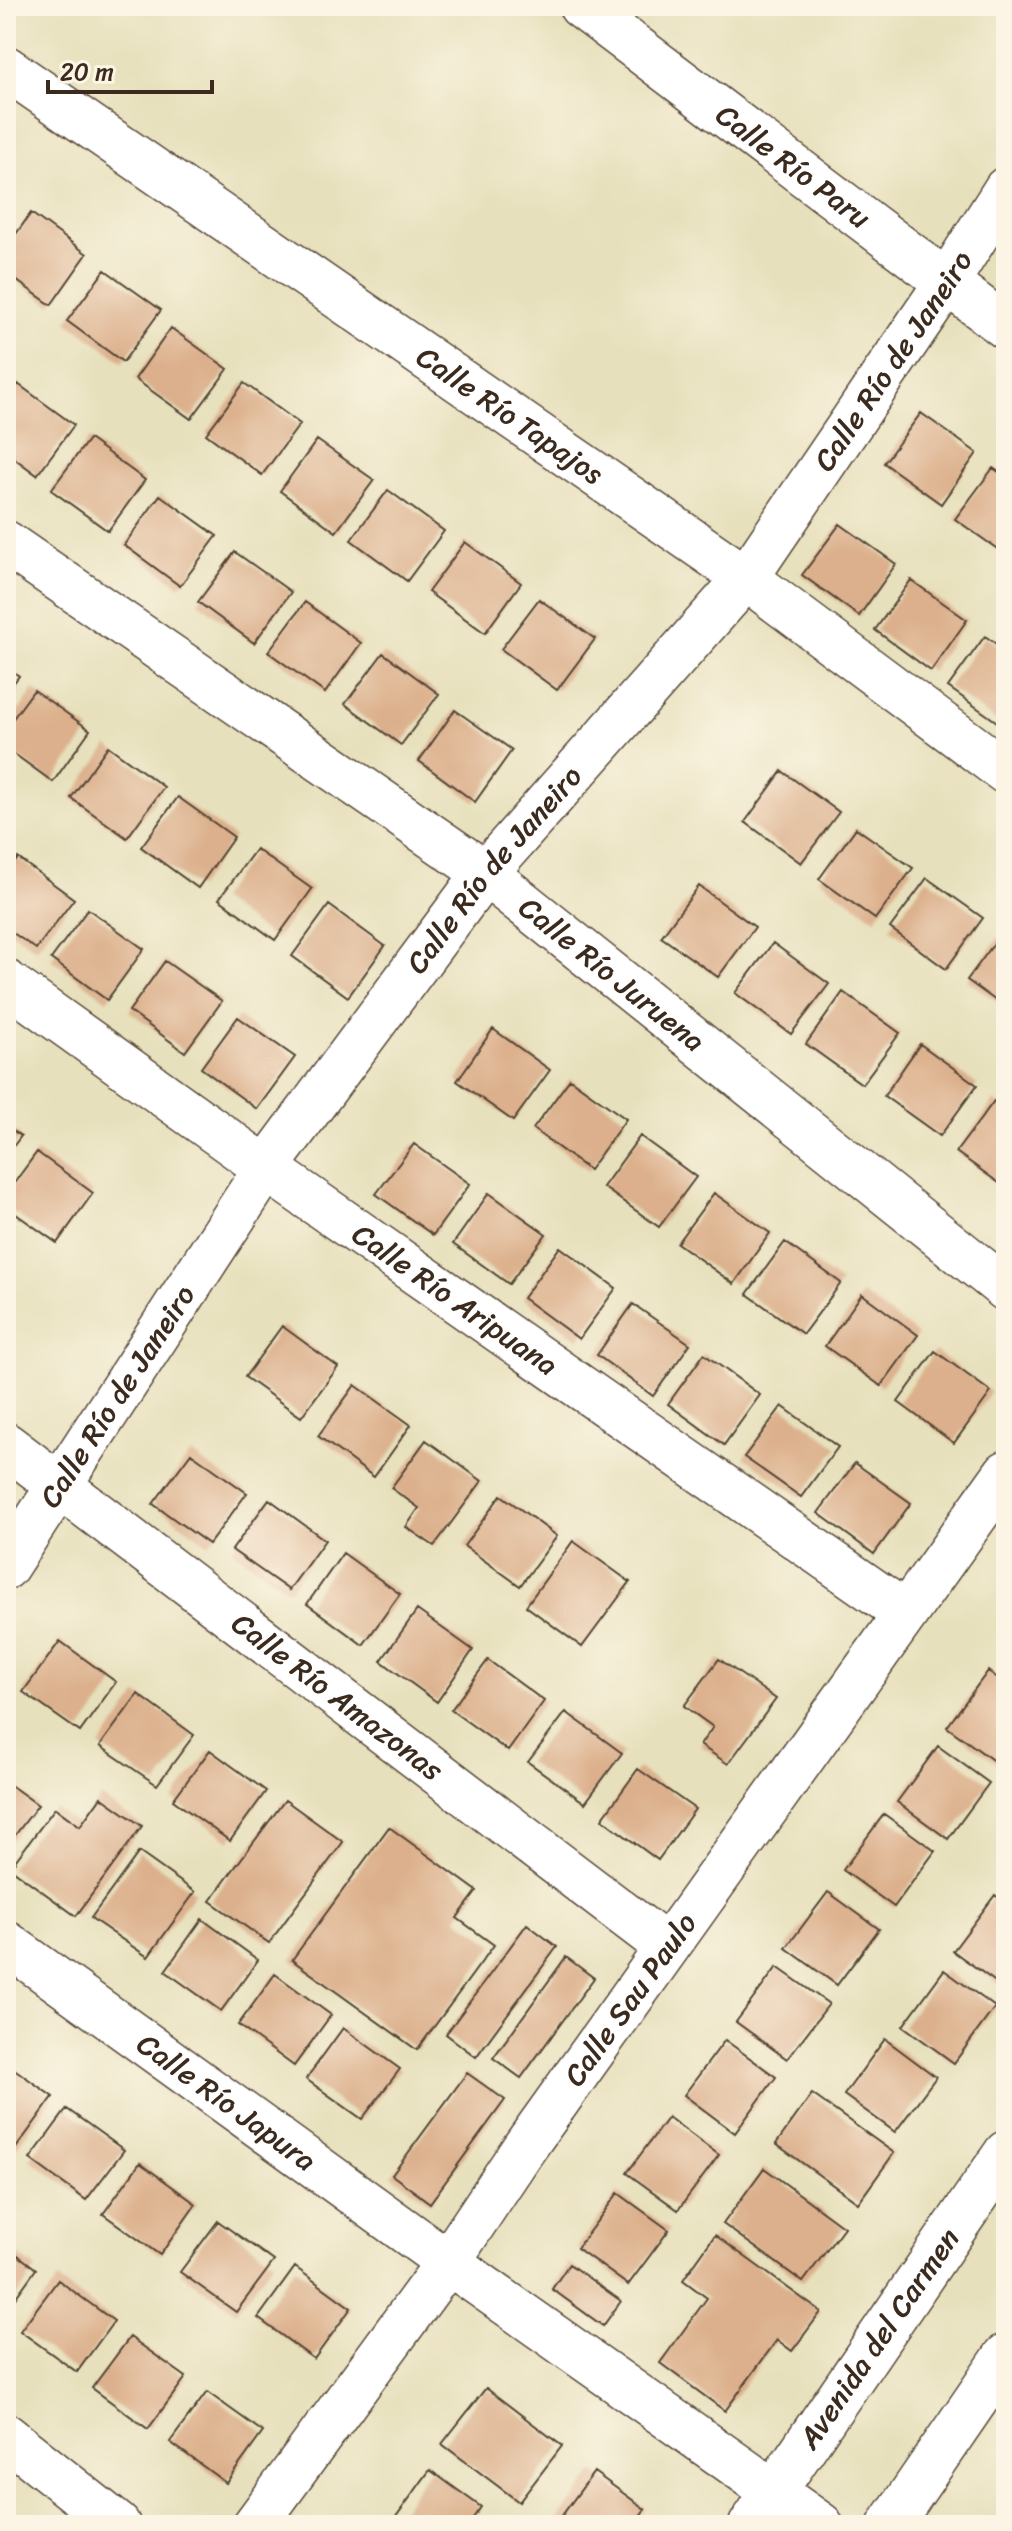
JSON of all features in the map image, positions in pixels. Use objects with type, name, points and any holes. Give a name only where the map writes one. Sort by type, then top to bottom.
[{"type":"street","name":"Calle Río Paru","points":[[581,6],[1006,327]]},
{"type":"street","name":"Calle Río Tapajos","points":[[6,68],[746,578],[1006,772]]},
{"type":"street","name":"Calle Río de Janeiro","points":[[6,1567],[266,1168],[485,873],[746,578],[947,282],[1006,189]]},
{"type":"street","name":"Calle Río Juruena","points":[[6,543],[485,873],[1006,1289]]},
{"type":"street","name":"Calle Río Aripuana","points":[[6,982],[266,1168],[905,1613]]},
{"type":"street","name":"Calle Río Amazonas","points":[[6,1445],[667,1947]]},
{"type":"street","name":"Calle Sau Paulo","points":[[255,2525],[448,2262],[524,2148],[1006,1473]]},
{"type":"street","name":"Calle Río Japura","points":[[6,1943],[448,2262],[762,2509],[821,2525]]},
{"type":"street","name":"Avenida del Carmen","points":[[762,2509],[1006,2153]]},
{"type":"street","points":[[890,2525],[1006,2356]]},
{"type":"street","points":[[6,2436],[118,2525]]},
{"type":"building","points":[[31,213],[87,254],[51,305],[6,273],[6,248]]},
{"type":"building","points":[[105,270],[161,310],[123,362],[67,321]]},
{"type":"building","points":[[171,328],[228,369],[191,419],[135,379]]},
{"type":"building","points":[[244,383],[300,424],[262,475],[206,434]]},
{"type":"building","points":[[18,384],[74,425],[37,475],[6,452],[6,401]]},
{"type":"building","points":[[921,413],[977,453],[941,504],[884,463]]},
{"type":"building","points":[[89,439],[145,480],[108,531],[51,490]]},
{"type":"building","points":[[317,440],[374,480],[336,532],[280,491]]},
{"type":"building","points":[[993,468],[1006,477],[1006,555],[955,519]]},
{"type":"building","points":[[388,490],[444,531],[407,581],[351,540]]},
{"type":"building","points":[[160,495],[217,536],[180,586],[124,545]]},
{"type":"building","points":[[840,524],[896,564],[859,616],[802,575]]},
{"type":"building","points":[[465,542],[521,583],[485,633],[428,592]]},
{"type":"building","points":[[235,552],[291,592],[254,643],[198,602]]},
{"type":"building","points":[[911,580],[967,620],[931,671],[875,630]]},
{"type":"building","points":[[539,599],[595,639],[557,690],[501,649]]},
{"type":"building","points":[[305,602],[361,643],[325,693],[268,652]]},
{"type":"building","points":[[985,636],[1006,651],[1004,727],[948,687]]},
{"type":"building","points":[[383,653],[439,694],[401,745],[345,704]]},
{"type":"building","points":[[6,666],[19,676],[6,693]]},
{"type":"building","points":[[34,690],[90,730],[53,782],[6,748],[6,728]]},
{"type":"building","points":[[455,710],[512,750],[475,802],[419,761]]},
{"type":"building","points":[[108,746],[164,787],[127,838],[71,798]]},
{"type":"building","points":[[782,771],[839,812],[801,863],[745,822]]},
{"type":"building","points":[[178,797],[234,837],[198,888],[141,847]]},
{"type":"building","points":[[856,828],[913,868],[875,919],[819,879]]},
{"type":"building","points":[[256,849],[312,889],[275,940],[219,899]]},
{"type":"building","points":[[18,858],[74,899],[36,949],[6,928],[6,875]]},
{"type":"building","points":[[927,878],[983,918],[946,969],[890,928]]},
{"type":"building","points":[[699,886],[755,927],[718,977],[661,937]]},
{"type":"building","points":[[329,905],[385,946],[348,997],[292,956]]},
{"type":"building","points":[[88,909],[144,949],[107,1000],[51,959]]},
{"type":"building","points":[[1006,931],[1006,1008],[967,980]]},
{"type":"building","points":[[773,943],[829,984],[791,1034],[735,993]]},
{"type":"building","points":[[165,961],[222,1001],[185,1052],[129,1011]]},
{"type":"building","points":[[843,992],[900,1033],[862,1084],[806,1044]]},
{"type":"building","points":[[238,1017],[295,1057],[257,1109],[201,1068]]},
{"type":"building","points":[[493,1029],[550,1070],[513,1121],[457,1081]]},
{"type":"building","points":[[920,1044],[977,1085],[940,1136],[884,1096]]},
{"type":"building","points":[[570,1079],[626,1119],[589,1170],[533,1129]]},
{"type":"building","points":[[994,1101],[1006,1110],[1006,1188],[956,1152]]},
{"type":"building","points":[[6,1126],[21,1136],[6,1156]]},
{"type":"building","points":[[640,1136],[696,1177],[659,1227],[603,1187]]},
{"type":"building","points":[[414,1144],[470,1184],[433,1235],[376,1194]]},
{"type":"building","points":[[37,1152],[93,1193],[57,1243],[6,1207],[6,1194]]},
{"type":"building","points":[[489,1193],[546,1234],[509,1284],[453,1244]]},
{"type":"building","points":[[714,1193],[770,1233],[734,1284],[677,1243]]},
{"type":"building","points":[[785,1242],[841,1283],[803,1334],[747,1294]]},
{"type":"building","points":[[560,1247],[616,1288],[579,1339],[523,1298]]},
{"type":"building","points":[[862,1294],[918,1335],[881,1386],[825,1346]]},
{"type":"building","points":[[633,1304],[690,1344],[653,1396],[597,1355]]},
{"type":"building","points":[[282,1326],[338,1367],[301,1417],[245,1377]]},
{"type":"building","points":[[935,1351],[991,1392],[954,1443],[898,1402]]},
{"type":"building","points":[[704,1354],[760,1395],[724,1445],[668,1404]]},
{"type":"building","points":[[355,1385],[411,1425],[374,1477],[318,1436]]},
{"type":"building","points":[[782,1406],[838,1447],[801,1497],[744,1457]]},
{"type":"building","points":[[426,1440],[482,1481],[434,1546],[406,1527],[419,1508],[391,1488]]},
{"type":"building","points":[[191,1453],[247,1493],[209,1544],[153,1504]]},
{"type":"building","points":[[855,1463],[911,1503],[874,1554],[818,1513]]},
{"type":"building","points":[[501,1495],[557,1536],[520,1586],[464,1546]]},
{"type":"building","points":[[269,1499],[325,1540],[289,1590],[232,1550]]},
{"type":"building","points":[[573,1541],[630,1582],[582,1647],[526,1606]]},
{"type":"building","points":[[343,1553],[400,1594],[363,1645],[307,1604]]},
{"type":"building","points":[[417,1610],[473,1650],[437,1702],[381,1661]]},
{"type":"building","points":[[60,1641],[116,1682],[80,1732],[23,1692]]},
{"type":"building","points":[[719,1659],[776,1699],[728,1764],[700,1745],[713,1727],[684,1706]]},
{"type":"building","points":[[488,1660],[544,1701],[508,1751],[451,1710]]},
{"type":"building","points":[[988,1671],[1006,1684],[1006,1753],[998,1764],[947,1727]]},
{"type":"building","points":[[138,1694],[194,1735],[157,1785],[100,1746]]},
{"type":"building","points":[[566,1712],[622,1753],[585,1803],[528,1762]]},
{"type":"building","points":[[938,1746],[989,1783],[948,1839],[897,1802]]},
{"type":"building","points":[[210,1750],[266,1791],[230,1841],[173,1800]]},
{"type":"building","points":[[638,1769],[695,1809],[658,1860],[602,1819]]},
{"type":"building","points":[[6,1782],[38,1805],[6,1847]]},
{"type":"building","points":[[101,1797],[142,1826],[76,1916],[10,1868],[55,1808],[80,1826]]},
{"type":"building","points":[[285,1800],[343,1842],[269,1943],[210,1901]]},
{"type":"building","points":[[884,1814],[935,1851],[894,1907],[843,1870]]},
{"type":"building","points":[[389,1827],[477,1891],[457,1918],[494,1945],[417,2050],[292,1960]]},
{"type":"building","points":[[139,1852],[195,1892],[148,1957],[91,1918]]},
{"type":"building","points":[[828,1892],[879,1929],[837,1985],[786,1948]]},
{"type":"building","points":[[995,1895],[1006,1903],[1004,1988],[953,1951]]},
{"type":"building","points":[[202,1919],[258,1960],[221,2011],[165,1971]]},
{"type":"building","points":[[527,1924],[557,1947],[476,2057],[446,2034]]},
{"type":"building","points":[[566,1957],[594,1978],[521,2078],[493,2058]]},
{"type":"building","points":[[777,1967],[829,2004],[787,2059],[736,2022]]},
{"type":"building","points":[[944,1970],[995,2007],[954,2063],[903,2026]]},
{"type":"building","points":[[275,1974],[331,2015],[294,2066],[238,2025]]},
{"type":"building","points":[[343,2028],[400,2069],[362,2119],[306,2079]]},
{"type":"building","points":[[885,2039],[936,2077],[895,2132],[844,2095]]},
{"type":"building","points":[[725,2040],[776,2077],[735,2133],[684,2095]]},
{"type":"building","points":[[6,2063],[53,2097],[16,2148],[6,2141]]},
{"type":"building","points":[[467,2073],[505,2100],[430,2203],[392,2175]]},
{"type":"building","points":[[812,2094],[894,2153],[858,2203],[776,2144]]},
{"type":"building","points":[[67,2109],[124,2150],[86,2200],[30,2159]]},
{"type":"building","points":[[668,2117],[719,2155],[678,2210],[627,2173]]},
{"type":"building","points":[[140,2163],[196,2204],[160,2255],[103,2214]]},
{"type":"building","points":[[764,2168],[844,2227],[803,2282],[723,2224]]},
{"type":"building","points":[[618,2193],[669,2230],[628,2285],[577,2248]]},
{"type":"building","points":[[218,2221],[274,2261],[236,2312],[180,2272]]},
{"type":"building","points":[[715,2235],[821,2312],[792,2351],[777,2340],[725,2411],[660,2363],[707,2298],[683,2280]]},
{"type":"building","points":[[6,2246],[36,2269],[6,2311]]},
{"type":"building","points":[[569,2264],[621,2301],[603,2326],[552,2289]]},
{"type":"building","points":[[295,2267],[351,2308],[314,2359],[258,2318]]},
{"type":"building","points":[[58,2280],[114,2321],[77,2372],[20,2331]]},
{"type":"building","points":[[130,2337],[186,2377],[148,2429],[92,2388]]},
{"type":"building","points":[[486,2388],[562,2446],[519,2502],[442,2444]]},
{"type":"building","points":[[207,2392],[263,2432],[226,2483],[170,2442]]},
{"type":"building","points":[[430,2470],[481,2507],[468,2525],[390,2525]]},
{"type":"building","points":[[594,2472],[645,2509],[633,2525],[555,2525]]}]
